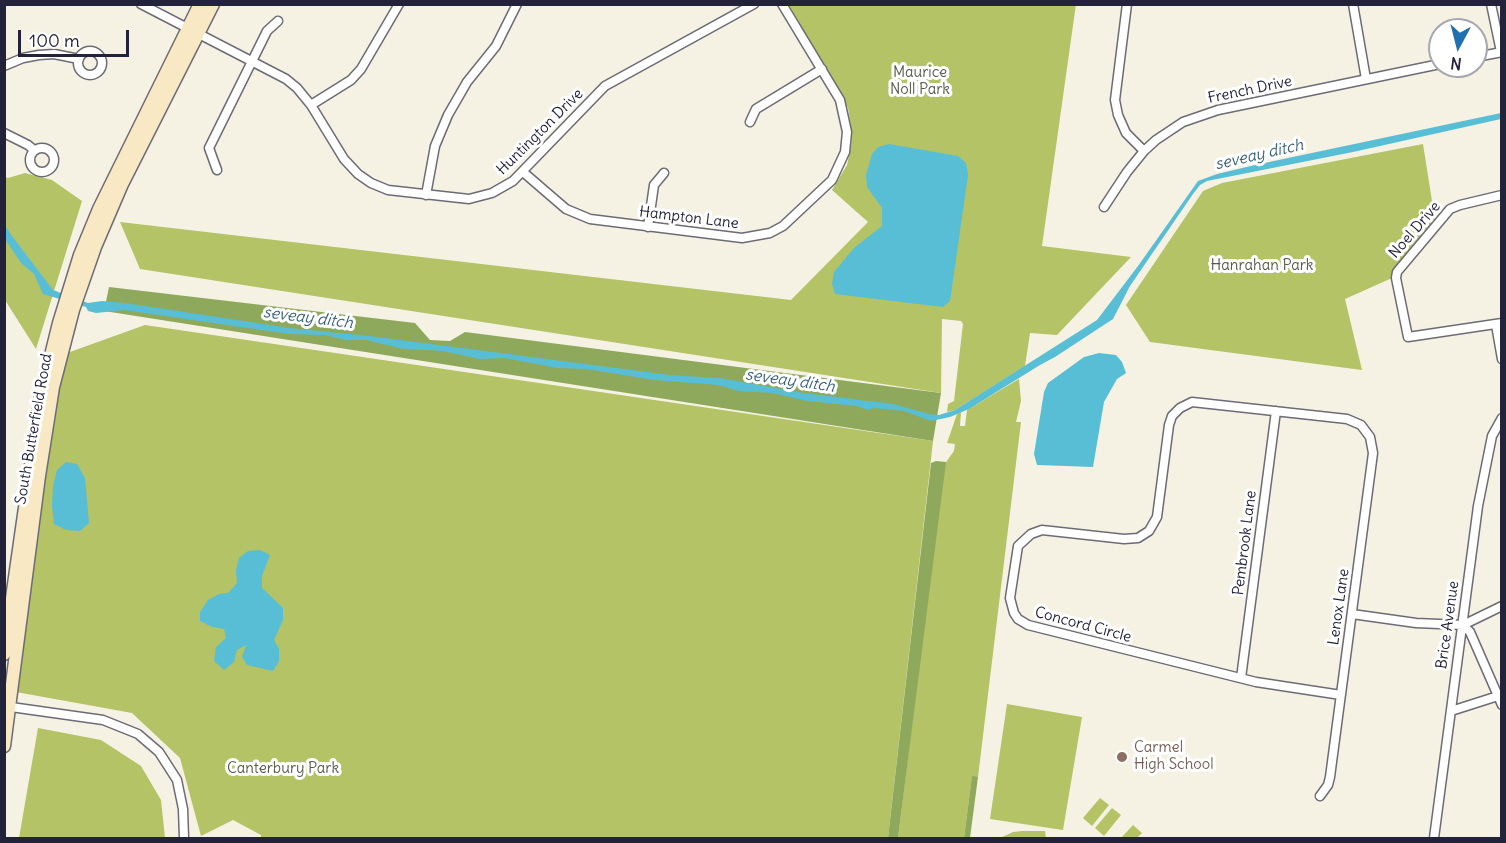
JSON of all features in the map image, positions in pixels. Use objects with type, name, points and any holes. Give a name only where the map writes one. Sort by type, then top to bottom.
[{"type":"main road","name":"South Butterfield Road","points":[[194,31],[200,4]]},
{"type":"main road","name":"South Butterfield Road","points":[[4,746],[7,707],[53,387],[80,255],[99,209],[194,31],[213,4]]},
{"type":"main road","name":"South Butterfield Road","points":[[4,654],[40,396],[71,300]]},
{"type":"street","name":"Huntington Drive","points":[[141,4],[286,79],[311,105],[344,159],[358,174],[371,183],[388,190],[455,198],[479,197],[500,190],[523,172],[606,86],[754,4]]},
{"type":"street","points":[[311,105],[336,91],[356,75],[399,4]]},
{"type":"street","points":[[426,195],[435,146],[448,115],[467,82],[497,44],[517,4]]},
{"type":"street","name":"Hampton Lane","points":[[523,172],[554,201],[574,214],[590,219],[742,238],[770,233],[792,220],[832,180],[845,152],[847,132],[843,107],[782,4]]},
{"type":"street","points":[[1126,4],[1115,100],[1118,115],[1126,132],[1144,151]]},
{"type":"street","points":[[1353,4],[1366,79]]},
{"type":"street","points":[[1491,4],[1501,52]]},
{"type":"street","points":[[217,170],[209,148],[267,31],[278,21]]},
{"type":"street","points":[[4,66],[23,58],[41,55],[54,54],[79,59]]},
{"type":"street","name":"French Drive","points":[[1104,207],[1126,172],[1144,151],[1169,131],[1199,116],[1218,110],[1428,66]]},
{"type":"street","points":[[750,122],[756,109],[822,69]]},
{"type":"street","points":[[4,133],[34,150]]},
{"type":"street","points":[[648,227],[653,188],[664,173]]},
{"type":"street","name":"Noel Drive","points":[[1499,324],[1412,338],[1406,336],[1396,278],[1397,272],[1450,209],[1502,195]]},
{"type":"street","points":[[1499,324],[1502,358]]},
{"type":"street","name":"Concord Circle","points":[[1341,694],[1256,682],[1028,625],[1018,618],[1011,607],[1010,598],[1015,554],[1019,543],[1037,531],[1124,540],[1138,538],[1149,531],[1156,517],[1169,425],[1172,416],[1185,404],[1203,401],[1347,419],[1359,424]]},
{"type":"street","name":"Pembrook Lane","points":[[1241,678],[1276,411]]},
{"type":"street","name":"Brice Avenue","points":[[1434,838],[1485,465],[1492,436],[1502,418]]},
{"type":"street","name":"Lenox Lane","points":[[1320,796],[1328,785],[1330,777],[1373,453],[1370,437],[1359,424]]},
{"type":"street","points":[[1352,615],[1416,623],[1463,625],[1502,606]]},
{"type":"street","points":[[1451,711],[1500,700],[1470,632],[1463,625]]},
{"type":"street","points":[[7,707],[103,720],[138,734],[159,752],[177,780],[183,809],[184,838]]},
{"type":"green space","name":"Maurice Noll Park","points":[[1076,4],[1042,246],[1131,257],[1057,335],[1030,333],[1025,366],[955,410],[947,412],[948,404],[954,401],[963,324],[961,321],[942,319],[941,393],[140,269],[120,222],[791,300],[868,222],[832,190],[847,165],[851,146],[852,132],[848,108],[789,5]]},
{"type":"green space","name":"Hanrahan Park","points":[[1423,144],[1435,220],[1395,268],[1392,278],[1345,299],[1362,370],[1150,342],[1126,305],[1203,191],[1222,183]]},
{"type":"green space","points":[[25,173],[52,180],[82,201],[36,349],[5,300],[4,177]]},
{"type":"green space","points":[[109,287],[415,323],[430,340],[450,341],[465,332],[941,393],[933,441],[104,311]]},
{"type":"green space","name":"Canterbury Park","points":[[145,325],[933,441],[888,838],[261,838],[261,835],[233,820],[201,836],[180,758],[132,713],[16,692],[56,357]]},
{"type":"green space","points":[[1019,379],[1021,401],[1016,422],[1021,422],[978,777],[972,777],[964,838],[898,838],[944,465],[954,451],[955,444],[947,443],[957,414],[961,412],[960,426],[965,426],[967,410]]},
{"type":"green space","points":[[946,462],[898,838],[888,838],[931,463]]},
{"type":"green space","points":[[1007,704],[1082,717],[1063,830],[990,819]]},
{"type":"green space","points":[[38,728],[101,740],[141,766],[161,800],[165,838],[19,838]]},
{"type":"green space","points":[[972,776],[978,777],[970,838],[964,838]]},
{"type":"green space","points":[[1100,798],[1109,805],[1092,826],[1083,818]]},
{"type":"green space","points":[[1112,808],[1121,815],[1104,836],[1095,828]]},
{"type":"green space","points":[[1133,825],[1142,833],[1137,838],[1121,838]]},
{"type":"green space","points":[[1022,831],[1045,831],[1046,838],[1000,838]]},
{"type":"water","points":[[1501,113],[1501,119],[1207,181],[1200,185],[1193,194],[1130,286],[1113,319],[969,409],[950,417],[931,421],[904,411],[874,408],[868,410],[857,406],[807,401],[772,393],[739,391],[718,385],[654,380],[586,369],[557,368],[505,358],[479,359],[443,351],[403,349],[367,340],[289,334],[124,310],[96,313],[88,311],[86,307],[43,294],[34,274],[21,263],[5,239],[4,224],[53,290],[88,303],[102,301],[125,303],[290,328],[670,375],[719,378],[804,393],[893,404],[939,415],[955,410],[1097,320],[1198,181],[1255,165]]},
{"type":"water","points":[[889,144],[958,156],[966,163],[968,175],[950,301],[943,307],[835,294],[832,284],[834,272],[854,248],[882,226],[882,208],[867,187],[866,175],[872,154],[878,147]]},
{"type":"water","points":[[1099,353],[1116,355],[1122,362],[1126,373],[1117,379],[1104,402],[1093,467],[1037,465],[1034,454],[1044,392],[1048,383],[1084,357]]},
{"type":"water","points":[[66,462],[77,464],[85,478],[89,523],[80,531],[66,530],[54,524],[53,486],[57,470]]},
{"type":"water","points":[[260,550],[270,555],[262,576],[262,588],[283,608],[283,620],[274,640],[279,649],[279,661],[273,671],[247,665],[242,657],[246,645],[237,650],[234,662],[224,670],[214,661],[216,647],[226,638],[224,629],[212,627],[200,621],[200,612],[208,600],[219,594],[228,593],[237,583],[236,570],[239,558],[248,551]]},
{"type":"place","name":"Carmel High School","points":[[1122,757]]},
{"type":"water label","name":"seveay ditch","points":[[1259,155]]},
{"type":"water label","name":"seveay ditch","points":[[308,318]]},
{"type":"water label","name":"seveay ditch","points":[[790,381]]}]
